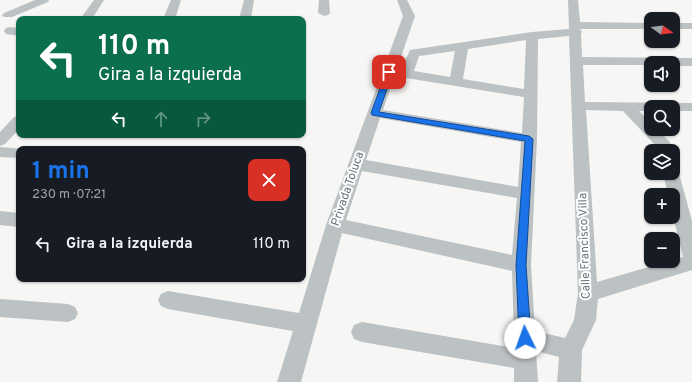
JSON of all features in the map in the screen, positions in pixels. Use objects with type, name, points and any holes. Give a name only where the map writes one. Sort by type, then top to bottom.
[{"type":"street","points":[[8,15],[44,0]]},
{"type":"street","points":[[88,16],[99,0]]},
{"type":"street","points":[[170,16],[176,0]]},
{"type":"street","points":[[246,16],[249,0]]},
{"type":"street","points":[[324,0],[324,13]]},
{"type":"street","name":"Privada Toluca","points":[[289,382],[335,225],[409,16],[402,0]]},
{"type":"street","name":"Calle Francisco Villa","points":[[569,382],[571,350],[586,320],[588,293],[576,61],[576,29],[573,0]]},
{"type":"street","points":[[531,94],[406,74],[414,52],[576,29],[644,26]]},
{"type":"street","points":[[680,26],[692,26]]},
{"type":"street","points":[[362,332],[526,371],[521,265],[529,139],[532,36]]},
{"type":"street","points":[[456,82],[462,46]]},
{"type":"street","points":[[576,61],[692,62]]},
{"type":"street","points":[[579,106],[644,106]]},
{"type":"street","points":[[626,106],[663,144]]},
{"type":"street","points":[[680,107],[692,107]]},
{"type":"street","points":[[375,113],[529,139]]},
{"type":"street","points":[[0,141],[16,123]]},
{"type":"street","points":[[0,152],[16,153]]},
{"type":"street","points":[[356,164],[526,194]]},
{"type":"street","points":[[673,180],[692,256]]},
{"type":"street","points":[[0,218],[16,220]]},
{"type":"street","points":[[335,225],[521,265]]},
{"type":"street","points":[[588,293],[692,262]]},
{"type":"street","points":[[168,300],[306,324]]},
{"type":"street","points":[[0,308],[68,313]]},
{"type":"street","points":[[525,338],[571,350]]},
{"type":"route","points":[[389,72],[375,113],[529,139],[521,265],[525,338]]}]
